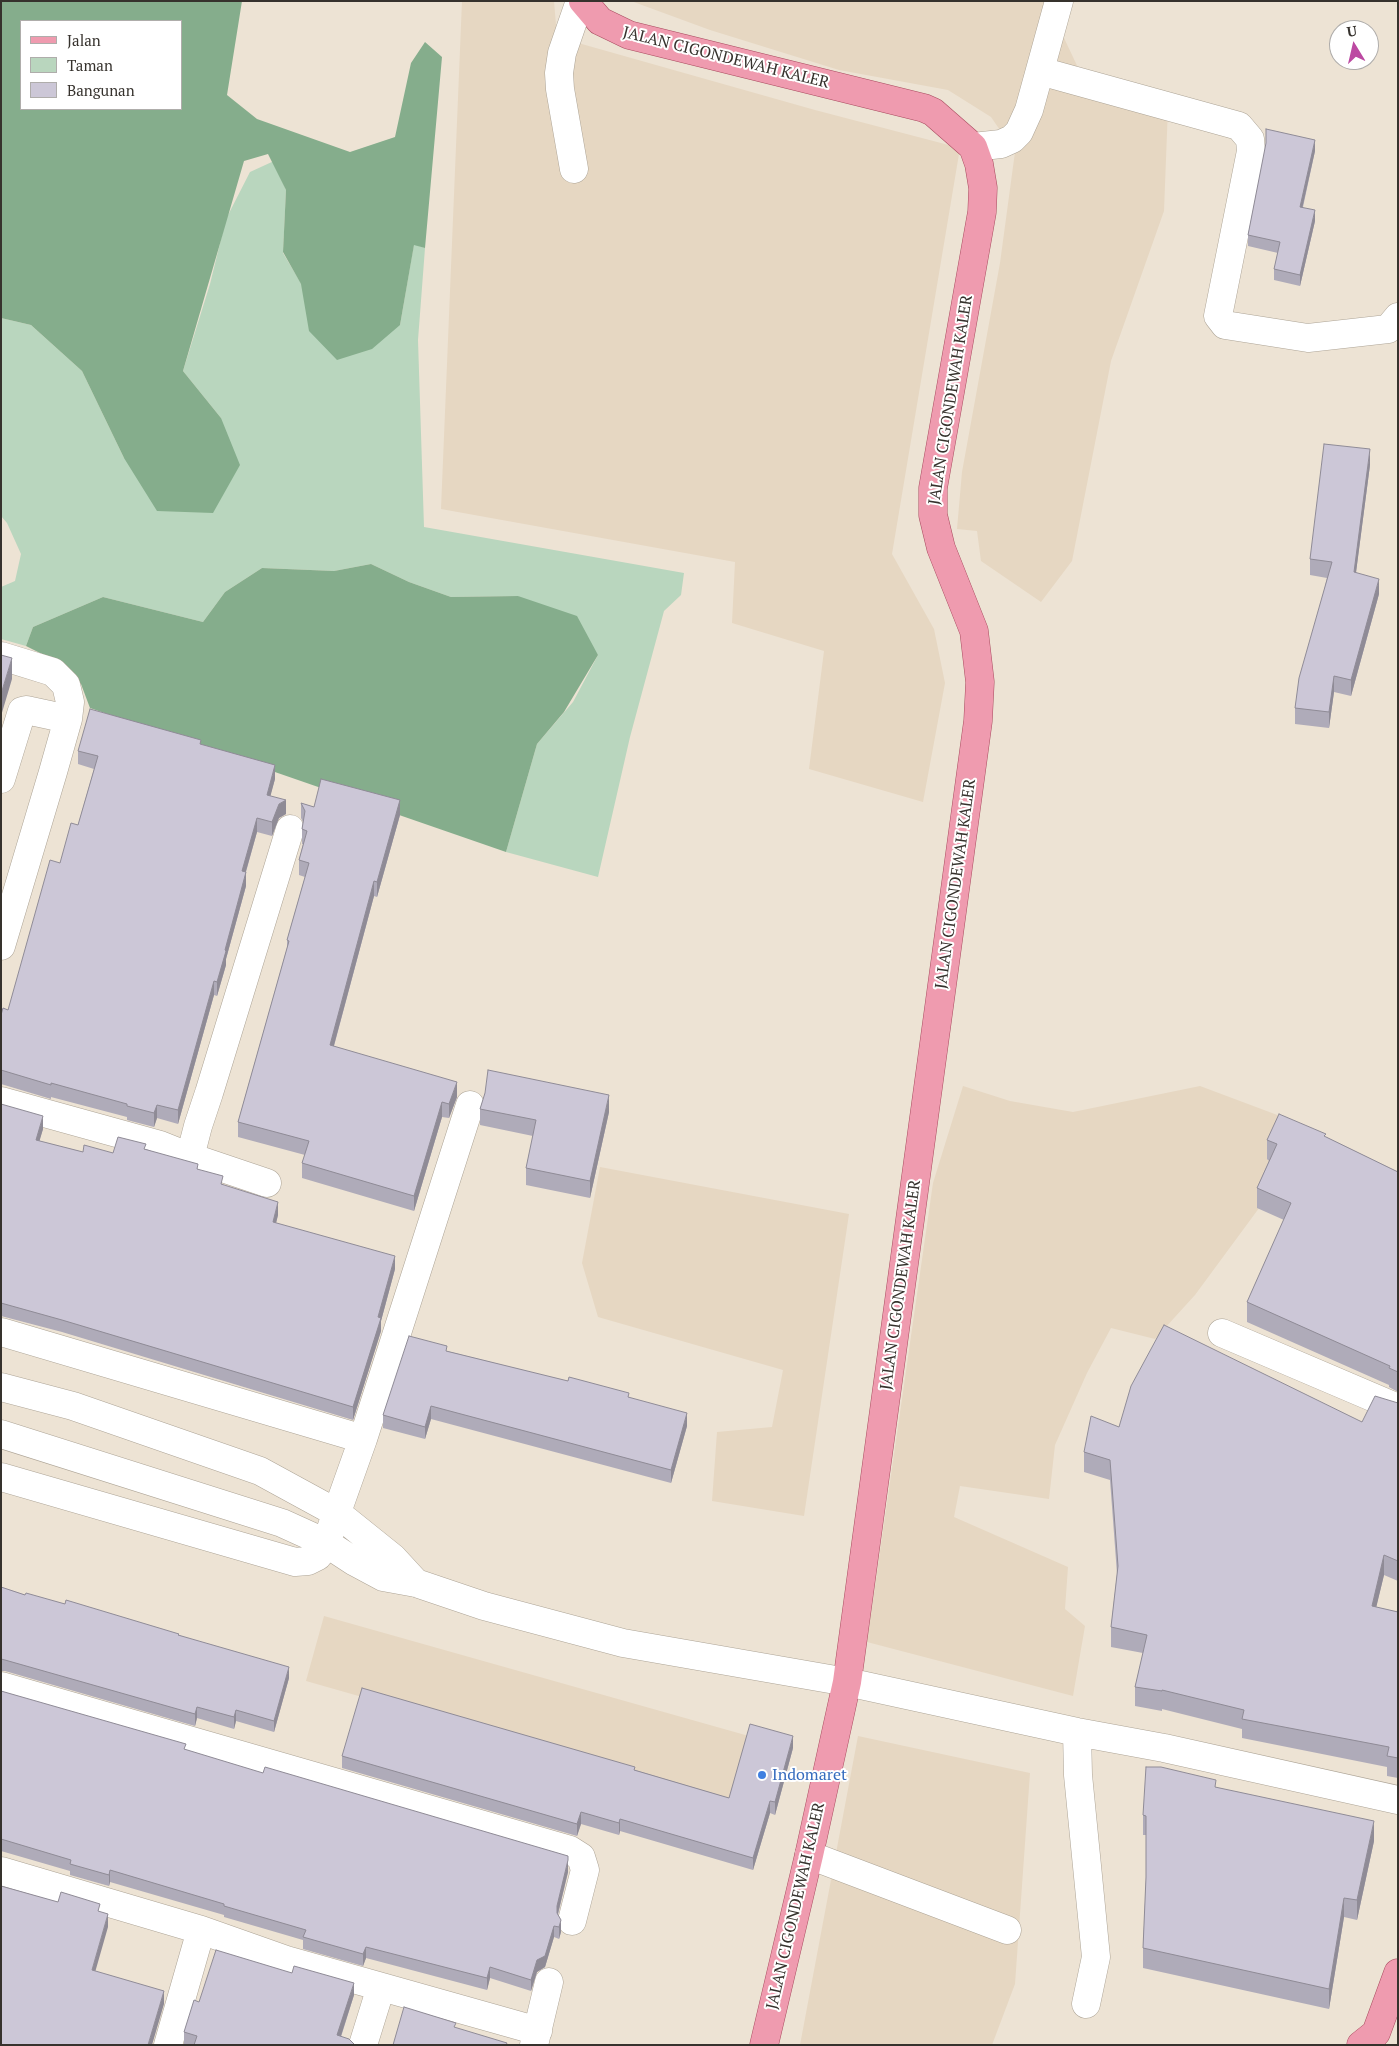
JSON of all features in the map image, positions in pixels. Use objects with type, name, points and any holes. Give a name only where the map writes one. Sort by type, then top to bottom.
[{"type":"main road","name":"JALAN CIGONDEWAH KALER","points":[[582,1],[600,21],[629,35],[924,108],[941,118],[974,147],[983,188],[982,212],[934,488],[933,516],[941,548],[974,631],[980,682],[978,721],[847,1682],[764,2045]]},
{"type":"main road","points":[[1375,2041],[1398,1973]]},
{"type":"street","points":[[574,169],[559,73],[562,53],[582,1]]},
{"type":"street","points":[[974,147],[1001,144],[1012,139],[1019,132],[1029,110],[1059,1]]},
{"type":"street","points":[[1040,71],[1240,126],[1250,139],[1251,151],[1218,316],[1225,324],[1308,338],[1388,329],[1398,317]]},
{"type":"street","points":[[1,656],[53,672],[66,685],[70,702],[68,719],[1,946]]},
{"type":"street","points":[[1,779],[22,711],[26,710],[68,719]]},
{"type":"street","points":[[190,1157],[290,829]]},
{"type":"street","points":[[1,1101],[160,1145],[268,1183]]},
{"type":"street","points":[[1,1477],[295,1562],[308,1561],[318,1556],[326,1543],[363,1440],[470,1105]]},
{"type":"street","points":[[1,1332],[363,1440]]},
{"type":"street","points":[[1222,1333],[1398,1408]]},
{"type":"street","points":[[1,1387],[73,1406],[260,1471],[337,1513],[393,1558],[416,1583]]},
{"type":"street","points":[[1,1434],[268,1519],[326,1543],[383,1577],[416,1583],[484,1606],[623,1643],[847,1682],[1077,1732],[1164,1748],[1398,1800]]},
{"type":"street","points":[[1,1686],[570,1850],[581,1857],[585,1870],[572,1921]]},
{"type":"street","points":[[1077,1732],[1078,1775],[1096,1957],[1086,2004]]},
{"type":"street","points":[[809,1854],[1007,1930]]},
{"type":"street","points":[[1,1871],[201,1930],[286,1960],[381,1987],[536,2038],[549,1982]]},
{"type":"street","points":[[168,2045],[201,1930]]},
{"type":"street","points":[[364,2045],[381,1987]]},
{"type":"shaded area","points":[[462,1],[554,1],[557,37],[815,110],[960,148],[892,554],[934,629],[945,683],[923,802],[809,769],[824,651],[732,623],[735,562],[441,509]]},
{"type":"shaded area","points":[[631,1],[1062,1],[1056,21],[1081,74],[1168,107],[1164,211],[1111,361],[1072,561],[1041,602],[981,561],[977,531],[957,529],[962,472],[1000,263],[1015,152],[991,117],[948,90],[839,70],[710,30]]},
{"type":"shaded area","points":[[963,1086],[1010,1101],[1073,1112],[1200,1086],[1288,1119],[1265,1200],[1195,1295],[1155,1339],[1111,1328],[1087,1373],[1055,1445],[1049,1499],[960,1486],[954,1517],[1068,1567],[1065,1609],[1085,1626],[1073,1696],[867,1642],[933,1183]]},
{"type":"shaded area","points":[[600,1167],[849,1214],[804,1516],[712,1501],[717,1432],[772,1427],[783,1370],[598,1317],[582,1263]]},
{"type":"shaded area","points":[[324,1616],[770,1742],[752,1808],[306,1681]]},
{"type":"shaded area","points":[[858,1736],[1030,1773],[1015,1984],[992,2045],[800,2045]]},
{"type":"green space","points":[[1,1],[242,1],[227,95],[257,119],[350,152],[395,137],[411,63],[425,42],[442,57],[425,248],[414,245],[400,325],[372,349],[337,360],[309,331],[301,284],[283,252],[286,190],[268,154],[244,161],[183,371],[221,418],[240,465],[213,513],[157,511],[124,458],[82,371],[31,325],[1,318]]},
{"type":"green space","points":[[274,161],[286,190],[283,253],[305,290],[400,325],[414,244],[425,248],[418,340],[424,527],[684,573],[681,595],[664,611],[630,737],[598,877],[506,852],[537,744],[573,702],[598,655],[518,596],[451,597],[409,582],[371,564],[334,571],[262,568],[225,592],[203,622],[103,597],[33,627],[26,646],[1,639],[1,587],[15,581],[21,554],[7,523],[1,516],[1,318],[31,325],[82,371],[124,458],[221,418],[183,371],[210,284],[226,219],[250,172]]},
{"type":"green space","points":[[371,564],[409,582],[451,597],[518,596],[577,616],[598,655],[564,712],[537,744],[506,852],[90,708],[81,684],[54,660],[26,646],[33,627],[103,597],[203,622],[225,592],[262,568],[334,571]]},
{"type":"building","points":[[1266,129],[1315,140],[1300,207],[1315,210],[1300,275],[1274,269],[1280,242],[1248,235],[1266,143]]},
{"type":"building","points":[[1324,444],[1370,449],[1354,572],[1379,579],[1351,680],[1334,676],[1329,712],[1295,708],[1299,678],[1332,562],[1310,559]]},
{"type":"building","points":[[1,655],[12,658],[1,694]]},
{"type":"building","points":[[90,709],[201,740],[200,744],[275,765],[267,795],[286,800],[279,804],[272,822],[257,818],[242,871],[246,872],[226,951],[217,982],[214,981],[178,1110],[157,1105],[154,1113],[1,1070],[1,1015],[3,1008],[8,1010],[50,860],[60,863],[71,823],[78,825],[98,756],[78,751]]},
{"type":"building","points":[[321,779],[400,800],[377,882],[374,881],[330,1045],[457,1082],[449,1104],[442,1102],[414,1196],[302,1163],[309,1141],[238,1122],[309,863],[299,860],[307,831],[302,829],[305,811],[301,803],[314,807]]},
{"type":"building","points":[[488,1070],[609,1095],[590,1181],[526,1168],[536,1120],[480,1109],[485,1093]]},
{"type":"building","points":[[1,1104],[43,1116],[36,1140],[83,1152],[84,1145],[113,1153],[118,1137],[146,1144],[144,1149],[198,1164],[197,1169],[223,1176],[221,1184],[278,1202],[273,1222],[395,1256],[378,1317],[381,1318],[353,1407],[1,1303]]},
{"type":"building","points":[[1279,1114],[1326,1134],[1324,1136],[1398,1172],[1398,1372],[1389,1368],[1390,1366],[1247,1302],[1291,1203],[1257,1188],[1277,1144],[1267,1140]]},
{"type":"building","points":[[1164,1325],[1362,1422],[1375,1396],[1398,1403],[1398,1561],[1384,1555],[1372,1606],[1398,1612],[1398,1758],[1387,1756],[1389,1747],[1242,1719],[1244,1710],[1162,1690],[1135,1687],[1147,1635],[1111,1627],[1118,1566],[1110,1460],[1084,1452],[1091,1416],[1119,1427],[1131,1386]]},
{"type":"building","points":[[409,1336],[447,1346],[446,1351],[568,1381],[569,1377],[629,1393],[628,1397],[687,1413],[671,1470],[431,1406],[425,1427],[383,1415]]},
{"type":"building","points":[[1,1587],[25,1595],[26,1593],[65,1604],[66,1600],[289,1667],[274,1721],[236,1710],[234,1717],[197,1707],[195,1714],[1,1659]]},
{"type":"building","points":[[362,1688],[635,1767],[634,1770],[729,1798],[750,1724],[793,1736],[775,1802],[770,1801],[753,1858],[620,1819],[619,1823],[581,1812],[577,1824],[342,1756]]},
{"type":"building","points":[[1,1691],[186,1744],[184,1749],[263,1773],[265,1767],[568,1856],[557,1906],[557,1913],[561,1920],[559,1927],[554,1926],[545,1956],[537,1960],[531,1980],[490,1967],[487,1978],[366,1947],[363,1954],[303,1937],[306,1930],[110,1870],[109,1875],[70,1864],[71,1860],[1,1839]]},
{"type":"building","points":[[1146,1767],[1161,1767],[1216,1780],[1215,1787],[1374,1821],[1357,1900],[1344,1898],[1329,1989],[1143,1948],[1146,1816],[1143,1815]]},
{"type":"building","points":[[1,1886],[58,1902],[61,1892],[100,1904],[98,1911],[108,1914],[92,1970],[164,1991],[148,2045],[1,2045]]},
{"type":"building","points":[[216,1950],[292,1973],[294,1966],[354,1983],[337,2035],[349,2039],[355,2045],[194,2045],[197,2036],[184,2032],[194,2000],[199,2002]]},
{"type":"building","points":[[404,2007],[456,2023],[454,2027],[507,2043],[506,2045],[393,2045]]},
{"type":"place","name":"Indomaret","points":[[762,1775]]}]
